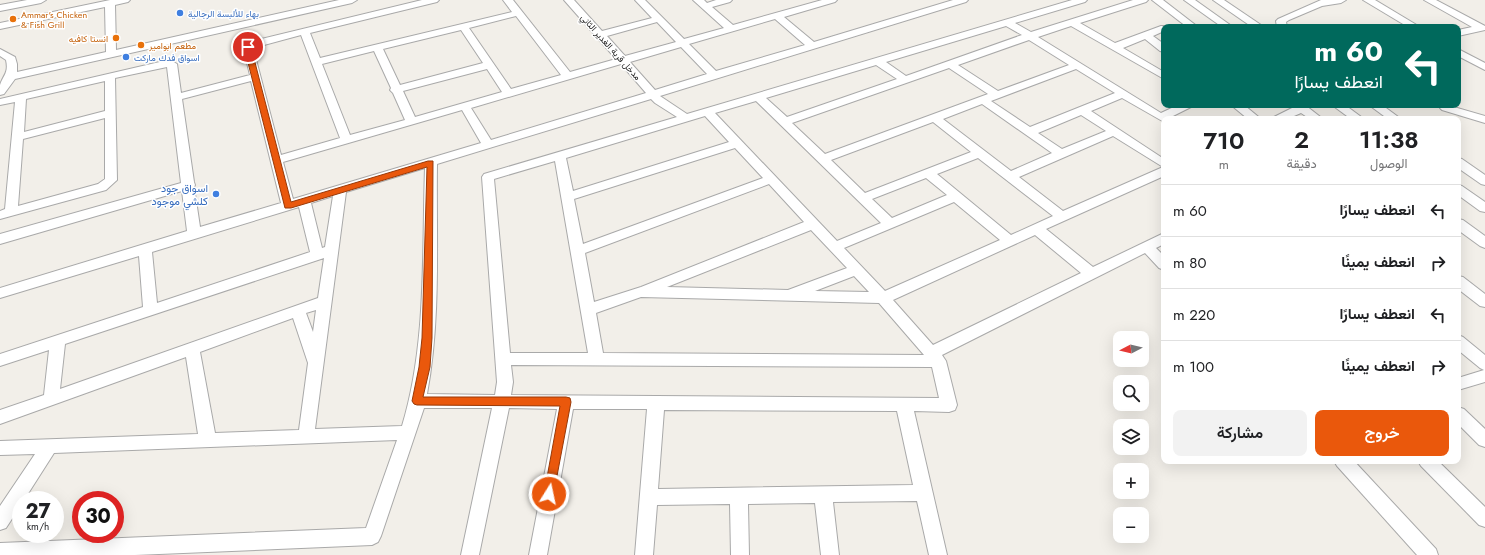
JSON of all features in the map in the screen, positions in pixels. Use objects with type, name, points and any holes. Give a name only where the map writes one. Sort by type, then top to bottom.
[{"type":"street","points":[[0,8],[41,0]]},
{"type":"street","points":[[0,26],[125,0]]},
{"type":"street","points":[[10,77],[352,0],[360,18]]},
{"type":"street","points":[[288,206],[254,77],[248,47],[249,45],[434,0]]},
{"type":"street","points":[[508,0],[567,76]]},
{"type":"street","name":"مدخل قرية الغدير الثاني","points":[[570,0],[659,101],[686,118]]},
{"type":"street","points":[[640,0],[715,76]]},
{"type":"street","points":[[701,3],[727,0]]},
{"type":"street","points":[[277,160],[832,0]]},
{"type":"street","points":[[0,293],[963,0]]},
{"type":"street","points":[[470,555],[505,382],[488,177],[1082,0]]},
{"type":"street","points":[[784,122],[1030,36],[1143,0]]},
{"type":"street","points":[[1157,0],[1188,24]]},
{"type":"street","points":[[1189,0],[1224,24]]},
{"type":"street","points":[[1218,0],[1254,24]]},
{"type":"street","points":[[1281,24],[1281,22],[1320,3],[1341,0]]},
{"type":"street","points":[[1368,0],[1410,24]]},
{"type":"street","points":[[1429,0],[1483,28]]},
{"type":"street","points":[[110,3],[111,55]]},
{"type":"street","points":[[701,3],[731,29]]},
{"type":"street","points":[[316,62],[518,13]]},
{"type":"street","points":[[777,16],[812,46]]},
{"type":"street","points":[[600,35],[658,18]]},
{"type":"street","points":[[1176,24],[1184,21]]},
{"type":"street","points":[[1007,22],[1161,117]]},
{"type":"street","points":[[1073,22],[1161,74]]},
{"type":"street","points":[[463,26],[508,93]]},
{"type":"street","points":[[1461,32],[1483,28]]},
{"type":"street","points":[[1115,47],[1161,29]]},
{"type":"street","points":[[304,31],[346,140]]},
{"type":"street","points":[[1146,35],[1161,46]]},
{"type":"street","points":[[377,47],[411,121]]},
{"type":"street","points":[[0,52],[11,59],[14,68],[0,92]]},
{"type":"street","points":[[1461,54],[1482,65]]},
{"type":"street","points":[[878,61],[905,80]]},
{"type":"street","points":[[0,102],[170,63],[172,64],[189,185],[194,234]]},
{"type":"street","points":[[1461,63],[1482,65]]},
{"type":"street","points":[[950,64],[997,95]]},
{"type":"street","points":[[396,90],[490,65]]},
{"type":"street","points":[[823,159],[1077,66]]},
{"type":"street","points":[[5,213],[102,187],[108,184],[111,180],[110,77]]},
{"type":"street","points":[[177,97],[254,77]]},
{"type":"street","points":[[1029,132],[1122,94]]},
{"type":"street","points":[[758,96],[890,224]]},
{"type":"street","points":[[5,213],[13,193],[22,98]]},
{"type":"street","points":[[983,100],[1061,154]]},
{"type":"street","points":[[464,105],[488,145]]},
{"type":"street","points":[[1166,116],[1181,108]]},
{"type":"street","points":[[1241,108],[1251,116]]},
{"type":"street","points":[[1283,116],[1297,108]]},
{"type":"street","points":[[1303,108],[1313,116]]},
{"type":"street","points":[[1342,108],[1354,116]]},
{"type":"street","points":[[1379,108],[1391,116]]},
{"type":"street","points":[[1449,108],[1485,120]]},
{"type":"street","points":[[1082,110],[1161,162]]},
{"type":"street","points":[[417,401],[949,405],[935,357],[883,298],[707,111]]},
{"type":"street","points":[[18,137],[110,113]]},
{"type":"street","points":[[935,118],[1062,217]]},
{"type":"street","points":[[1010,176],[1115,132]]},
{"type":"street","points":[[568,197],[737,143]]},
{"type":"street","points":[[863,198],[979,153]]},
{"type":"street","points":[[560,155],[597,360]]},
{"type":"street","points":[[0,552],[372,536],[408,433],[417,401],[424,367],[427,338],[431,163]]},
{"type":"street","points":[[1461,164],[1485,181]]},
{"type":"street","points":[[640,292],[883,298],[1161,172]]},
{"type":"street","points":[[928,173],[1010,241]]},
{"type":"street","points":[[577,251],[771,179]]},
{"type":"street","points":[[0,239],[189,185]]},
{"type":"street","points":[[306,437],[340,190]]},
{"type":"street","points":[[1461,191],[1485,208]]},
{"type":"street","points":[[0,196],[13,193]]},
{"type":"street","points":[[835,247],[956,196]]},
{"type":"street","points":[[304,201],[317,254]]},
{"type":"street","points":[[588,310],[640,292],[813,224]]},
{"type":"street","points":[[1461,225],[1485,244]]},
{"type":"street","points":[[1037,229],[1092,273]]},
{"type":"street","points":[[504,359],[597,360],[935,357],[1092,273],[1161,239]]},
{"type":"street","points":[[1147,246],[1161,262]]},
{"type":"street","points":[[145,249],[150,310]]},
{"type":"street","points":[[0,360],[332,250]]},
{"type":"street","points":[[785,296],[856,270]]},
{"type":"street","points":[[1461,283],[1483,299]]},
{"type":"street","points":[[0,417],[325,301]]},
{"type":"street","points":[[298,310],[316,365]]},
{"type":"street","points":[[51,399],[58,340]]},
{"type":"street","points":[[1461,344],[1485,364]]},
{"type":"street","points":[[192,348],[208,440]]},
{"type":"street","points":[[1461,383],[1485,376]]},
{"type":"street","points":[[538,555],[566,402]]},
{"type":"street","points":[[644,555],[656,403]]},
{"type":"street","points":[[904,405],[938,555]]},
{"type":"street","points":[[1461,417],[1485,440]]},
{"type":"street","points":[[0,448],[408,433]]},
{"type":"street","points":[[0,522],[49,447]]},
{"type":"street","points":[[1346,464],[1429,555]]},
{"type":"street","points":[[1431,464],[1485,519]]},
{"type":"street","points":[[649,496],[924,493]]},
{"type":"street","points":[[823,494],[830,555]]},
{"type":"street","points":[[739,495],[740,555]]},
{"type":"place","name":"بهاء للألبسة الرجالية","points":[[180,13]]},
{"type":"place","name":"Ammar's Chicken & Fish Grill","points":[[13,19]]},
{"type":"place","name":"انستا كافيه","points":[[116,38]]},
{"type":"place","name":"مطعم ابوامير","points":[[141,45]]},
{"type":"place","name":"اسواق فدك ماركت","points":[[126,57]]},
{"type":"place","name":"اسواق جود كلشي موجود","points":[[216,194]]},
{"type":"route","points":[[248,47],[254,77],[288,206],[431,163],[427,338],[424,367],[417,401],[566,402],[549,494]]}]
